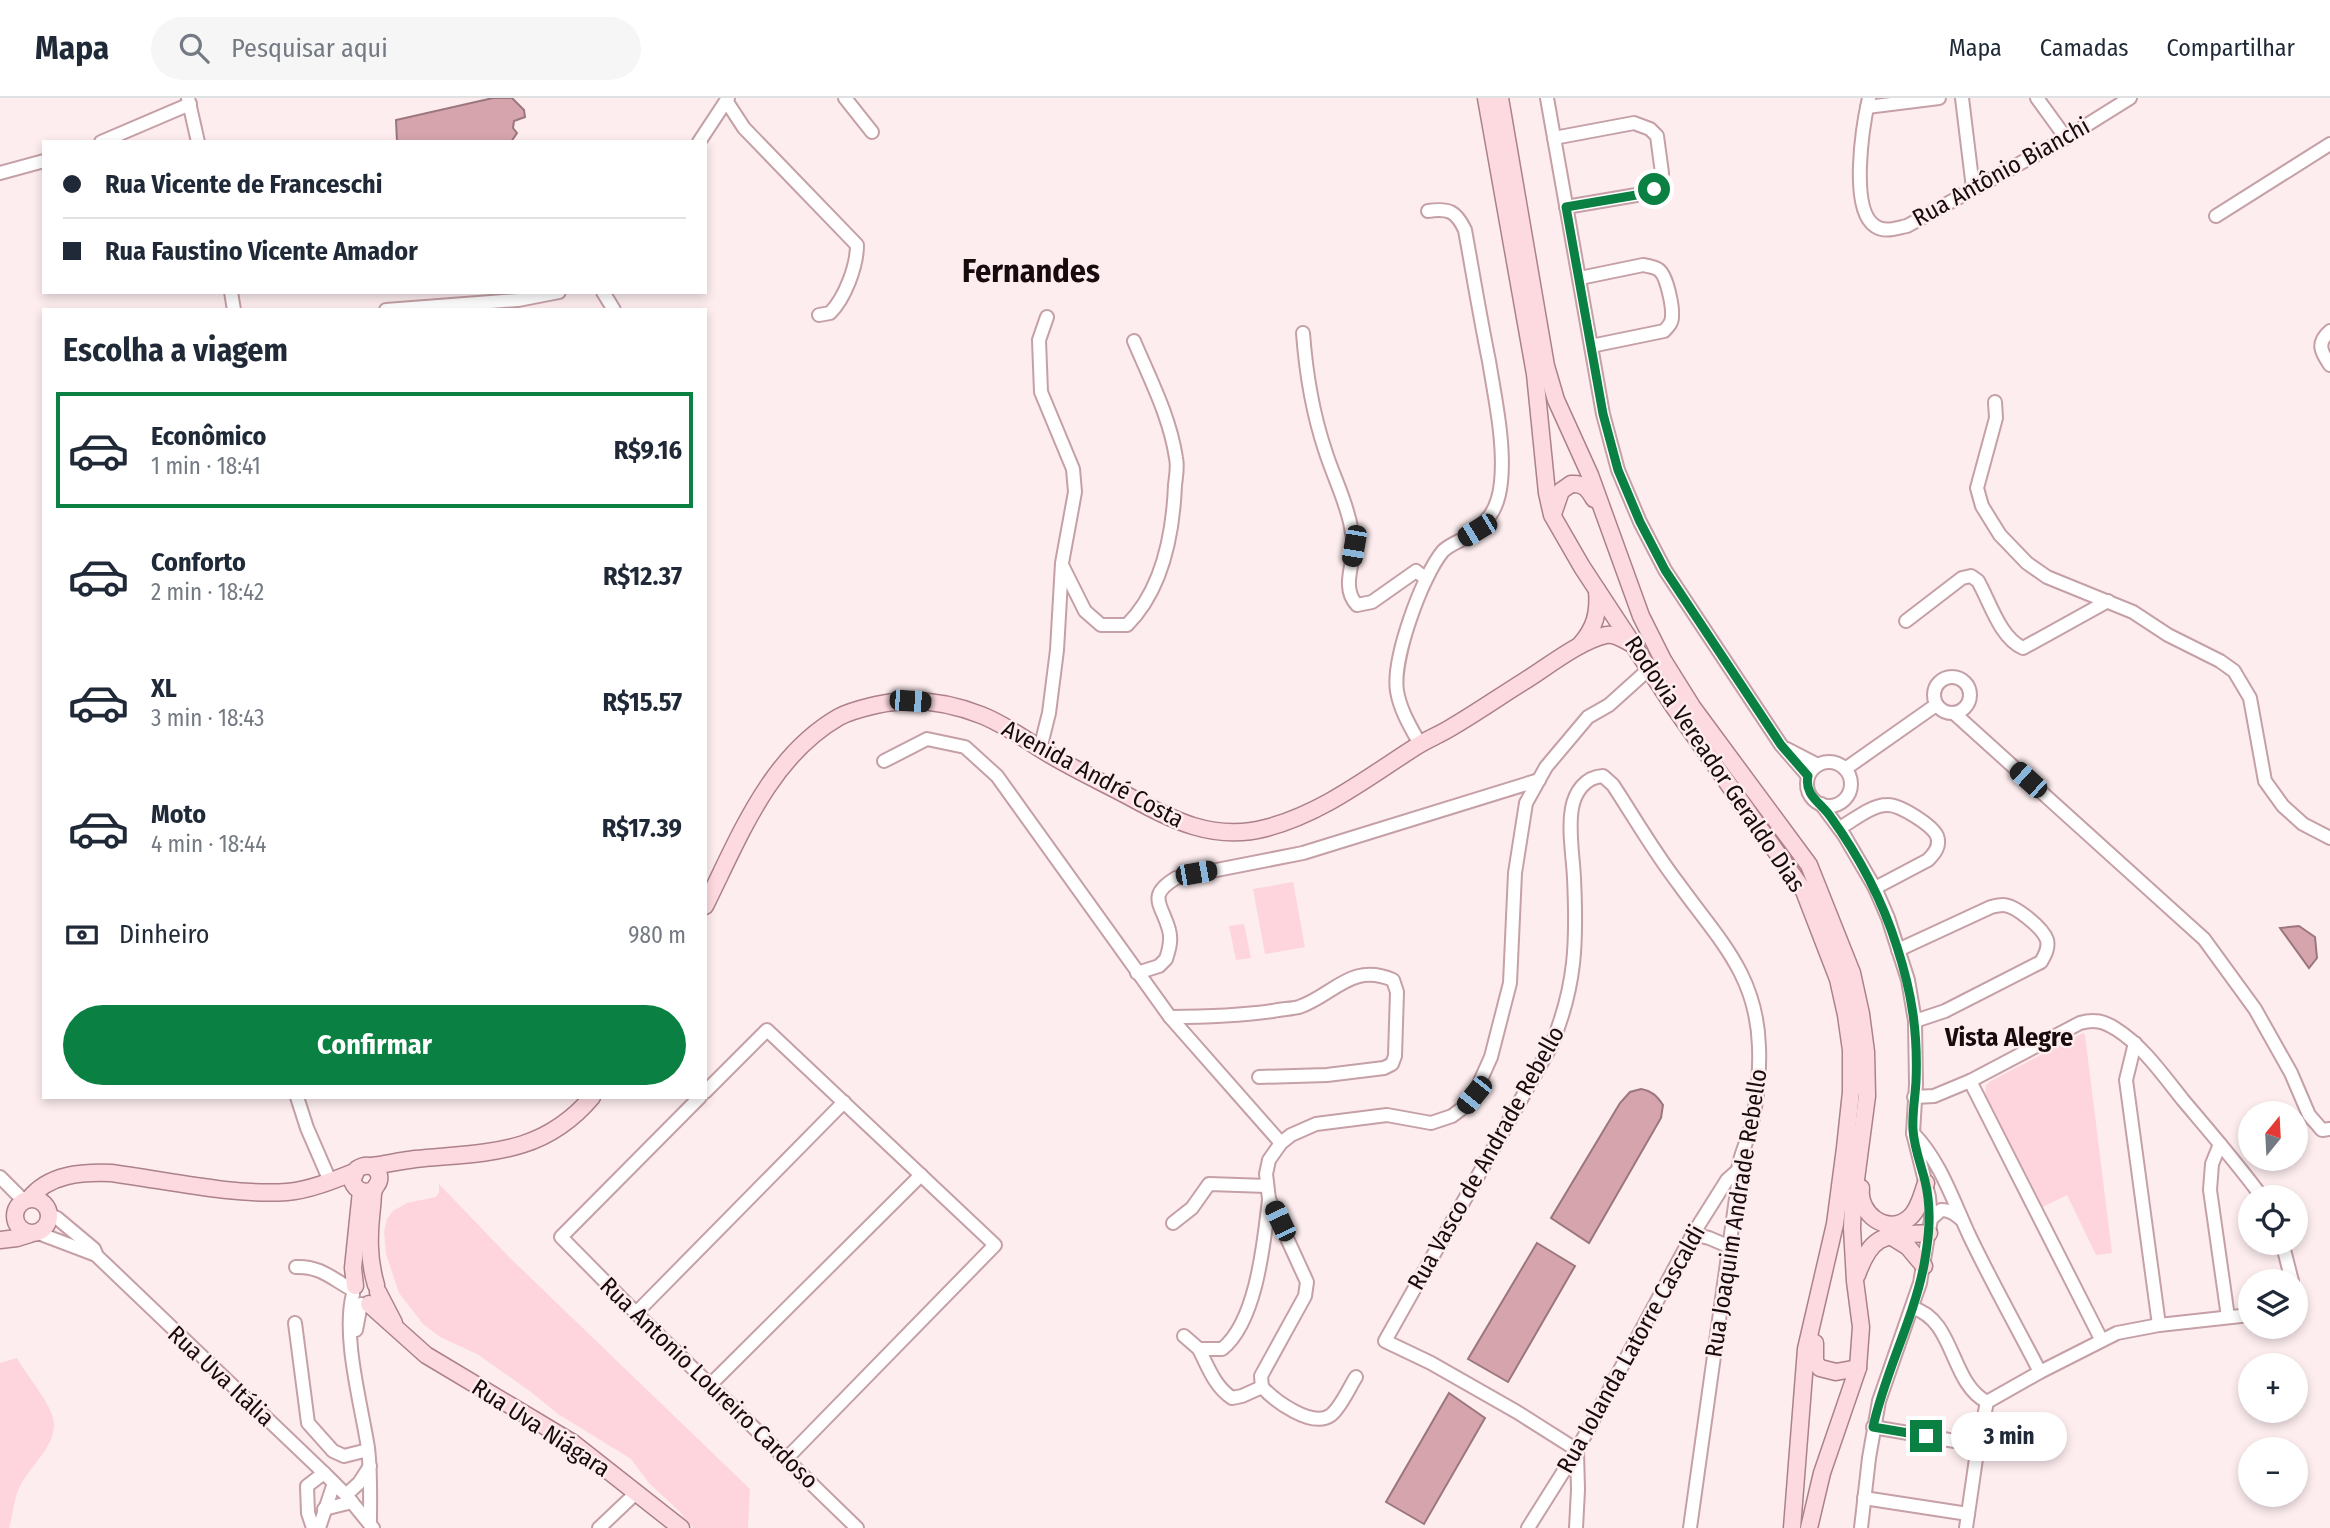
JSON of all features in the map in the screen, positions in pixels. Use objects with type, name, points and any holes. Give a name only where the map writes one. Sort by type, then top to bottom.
[{"type":"main road","name":"Rodovia Vereador Geraldo Dias","points":[[1486,98],[1535,374],[1547,493],[1552,515],[1649,669],[1804,891],[1838,979],[1846,1015],[1851,1050],[1851,1092],[1835,1224],[1806,1349],[1792,1528]]},
{"type":"main road","name":"Rodovia Vereador Geraldo Dias","points":[[1500,98],[1546,366],[1556,400],[1590,475],[1641,616],[1663,660],[1693,709],[1809,865],[1852,973],[1861,1014],[1866,1052],[1867,1096],[1852,1228],[1861,1327],[1858,1368],[1822,1473],[1809,1528]]},
{"type":"main road","points":[[1552,515],[1561,491],[1566,486],[1577,483],[1588,488],[1607,519]]},
{"type":"main road","name":"Avenida André Costa","points":[[1579,647],[1591,632],[1597,616],[1597,590]]},
{"type":"main road","name":"Avenida André Costa","points":[[707,902],[773,779],[794,752],[841,716],[889,702],[932,702],[981,715],[1006,726],[1040,749],[1165,816],[1193,828],[1245,832],[1265,829],[1313,812],[1334,801],[1420,744],[1452,727],[1579,647],[1606,635],[1634,645]]},
{"type":"main road","points":[[0,1216],[55,1179],[87,1172],[260,1192],[290,1192],[332,1180],[364,1185],[399,1162],[508,1150],[535,1142],[558,1130],[590,1099]]},
{"type":"main road","points":[[1859,1161],[1863,1174],[1862,1204],[1875,1220],[1886,1223],[1907,1220],[1927,1190]]},
{"type":"main road","name":"Rua Uva Niágara","points":[[399,1162],[372,1166],[379,1173],[379,1183],[364,1185],[371,1268],[364,1293],[398,1332],[426,1355],[562,1435],[681,1528]]},
{"type":"main road","points":[[0,1240],[34,1233],[46,1225],[55,1186],[67,1176]]},
{"type":"main road","points":[[23,1202],[42,1203],[48,1211]]},
{"type":"main road","points":[[23,1202],[14,1215],[16,1224],[22,1231],[34,1233]]},
{"type":"main road","points":[[1855,1281],[1867,1251],[1878,1241],[1930,1226]]},
{"type":"main road","points":[[1892,1237],[1908,1247],[1924,1266]]},
{"type":"main road","points":[[1814,1316],[1817,1327],[1815,1362],[1820,1368],[1836,1372],[1858,1368]]},
{"type":"street","points":[[845,98],[872,132]]},
{"type":"street","points":[[1547,98],[1591,346],[1618,470],[1640,522],[1665,570],[1781,745],[1808,776]]},
{"type":"street","points":[[1868,102],[1939,98]]},
{"type":"street","points":[[1962,98],[1973,188]]},
{"type":"street","points":[[2037,98],[2066,138]]},
{"type":"street","name":"Rua Antônio Bianchi","points":[[1868,102],[1861,138],[1863,208],[1868,220],[1876,227],[1888,230],[1907,226],[2066,138],[2130,98]]},
{"type":"street","points":[[700,140],[728,100],[744,128],[857,245],[857,255],[842,295],[830,313],[819,315]]},
{"type":"street","points":[[105,140],[189,101],[198,140]]},
{"type":"street","points":[[1554,138],[1634,123],[1650,129],[1657,136],[1662,173],[1660,182],[1654,189],[1648,193],[1566,207]]},
{"type":"street","points":[[2216,216],[2330,144]]},
{"type":"street","points":[[0,173],[42,162]]},
{"type":"street","points":[[1420,744],[1408,723],[1397,691],[1397,669],[1407,631],[1425,578],[1445,550],[1477,530],[1492,516],[1497,505],[1501,481],[1499,415],[1465,230],[1459,217],[1454,214],[1443,209],[1428,211]]},
{"type":"street","points":[[1580,278],[1643,265],[1652,267],[1661,271],[1666,279],[1673,316],[1671,325],[1664,331],[1591,346]]},
{"type":"street","points":[[412,308],[518,300],[549,294]]},
{"type":"street","points":[[1040,749],[1049,713],[1058,650],[1062,563],[1074,492],[1073,469],[1041,392],[1039,340],[1047,317]]},
{"type":"street","points":[[2330,331],[2320,346],[2330,365]]},
{"type":"street","points":[[1303,333],[1311,404],[1325,451],[1348,511],[1354,546],[1348,584],[1352,600],[1357,606],[1372,602],[1416,572],[1425,578]]},
{"type":"street","points":[[1062,563],[1085,611],[1101,625],[1127,625],[1142,611],[1164,559],[1174,508],[1177,460],[1161,405],[1134,341]]},
{"type":"street","points":[[1995,402],[1996,418],[1977,488],[1982,506],[2000,535],[2027,563],[2047,577],[2133,612],[2168,635],[2220,660],[2234,671],[2250,698],[2265,781],[2283,806],[2303,824],[2330,838]]},
{"type":"street","points":[[1906,621],[1962,578],[1971,576],[1978,581],[2004,631],[2016,646],[2023,649],[2108,601]]},
{"type":"street","points":[[1199,1349],[1218,1350],[1226,1347],[1241,1323],[1255,1288],[1268,1193],[1266,1174],[1269,1160],[1281,1143],[1291,1135],[1316,1124],[1387,1115],[1431,1123],[1452,1116],[1474,1095],[1491,1057],[1510,983],[1515,873],[1526,803],[1546,767],[1588,717],[1609,705],[1649,669]]},
{"type":"street","points":[[1969,727],[1968,686],[1956,677],[1949,677],[1937,684],[1933,698],[1936,705],[1941,710],[1955,714],[1969,727],[2204,939],[2255,1009],[2291,1073],[2309,1115],[2322,1130],[2330,1129]]},
{"type":"street","points":[[1845,769],[1936,705]]},
{"type":"street","points":[[1955,714],[1967,706]]},
{"type":"street","points":[[884,761],[927,739],[965,747],[997,776],[1170,1017],[1281,1143]]},
{"type":"street","points":[[1781,745],[1818,765]]},
{"type":"street","points":[[1821,804],[1840,802],[1851,787],[1850,777],[1845,769],[1832,762],[1818,765],[1808,776],[1810,794],[1843,830],[1875,888],[1888,918],[1908,980],[1915,1021],[1913,1133],[1927,1190],[1930,1226],[1924,1266],[1913,1308],[1879,1401],[1873,1427],[1861,1528]]},
{"type":"street","name":"Rua Vasco de Andrade Rebello","points":[[1577,1450],[1431,1363],[1385,1341],[1558,1031],[1568,999],[1576,950],[1572,807],[1584,783],[1595,776],[1603,776]]},
{"type":"street","name":"Rua Joaquim Andrade Rebello","points":[[1603,776],[1612,785],[1676,882],[1740,968],[1756,1008],[1760,1049],[1756,1099],[1751,1127],[1736,1172],[1738,1184],[1690,1528]]},
{"type":"street","points":[[1137,973],[1159,965],[1166,959],[1170,932],[1157,895],[1163,886],[1176,878],[1303,853],[1539,780]]},
{"type":"street","points":[[1840,802],[1843,830]]},
{"type":"street","points":[[1843,830],[1879,806],[1890,804],[1901,808],[1929,827],[1937,836],[1935,854],[1928,860],[1875,888]]},
{"type":"street","points":[[1899,950],[1991,907],[2004,904],[2017,909],[2041,930],[2047,941],[2047,952],[2042,962],[1945,1011],[1915,1021]]},
{"type":"street","points":[[1170,1017],[1231,1017],[1300,1007],[1342,982],[1361,976],[1382,975],[1393,980],[1397,992],[1395,1056],[1392,1064],[1384,1068],[1326,1075],[1259,1077]]},
{"type":"street","points":[[1914,1097],[1934,1096],[1970,1081],[2080,1023],[2101,1021],[2116,1028],[2135,1043],[2252,1185]]},
{"type":"street","points":[[707,1090],[767,1030],[995,1245],[787,1458]]},
{"type":"street","points":[[2135,1043],[2126,1080],[2159,1325]]},
{"type":"street","points":[[1970,1081],[2101,1339]]},
{"type":"street","points":[[299,1099],[307,1128],[332,1180]]},
{"type":"street","name":"Rua Antonio Loureiro Cardoso","points":[[698,1099],[561,1237],[857,1528]]},
{"type":"street","points":[[636,1313],[844,1102]]},
{"type":"street","points":[[1913,1133],[1926,1146],[2040,1372]]},
{"type":"street","points":[[2220,1144],[2212,1164],[2210,1190],[2228,1317]]},
{"type":"street","name":"Rua Iolanda Latorre Cascaldi","points":[[1528,1528],[1577,1450],[1693,1234],[1727,1180],[1736,1172]]},
{"type":"street","points":[[711,1384],[921,1175]]},
{"type":"street","points":[[0,1177],[23,1202]]},
{"type":"street","points":[[1173,1223],[1192,1208],[1209,1184],[1268,1193]]},
{"type":"street","points":[[1927,1190],[1953,1197]]},
{"type":"street","points":[[1268,1193],[1307,1282],[1305,1296],[1261,1376],[1262,1387],[1285,1407],[1301,1415],[1325,1418],[1333,1414],[1356,1377]]},
{"type":"street","points":[[1930,1226],[1941,1210],[1954,1213],[1964,1222]]},
{"type":"street","name":"Rua Uva Itália","points":[[48,1211],[94,1249],[97,1256],[324,1472],[372,1526]]},
{"type":"street","name":"Rua Uva Itália","points":[[34,1233],[97,1256]]},
{"type":"street","points":[[1693,1234],[1728,1246]]},
{"type":"street","points":[[296,1267],[310,1266],[320,1269],[364,1293]]},
{"type":"street","name":"Rua Uva Itália","points":[[364,1293],[349,1309],[349,1337],[370,1466],[372,1526]]},
{"type":"street","points":[[1913,1308],[1924,1313],[1936,1324],[1967,1383],[1978,1397],[1987,1402]]},
{"type":"street","points":[[1966,1528],[1987,1402],[2101,1339],[2117,1333],[2159,1325],[2238,1316]]},
{"type":"street","points":[[295,1323],[308,1423],[333,1451],[344,1456],[368,1450]]},
{"type":"street","points":[[1184,1336],[1199,1349],[1218,1384],[1231,1398],[1262,1387]]},
{"type":"street","points":[[1873,1427],[1978,1445]]},
{"type":"street","points":[[1576,1528],[1577,1450]]},
{"type":"street","points":[[305,1455],[308,1513],[313,1528]]},
{"type":"street","points":[[324,1509],[349,1498],[370,1466]]},
{"type":"street","points":[[307,1486],[324,1472]]},
{"type":"street","points":[[319,1528],[334,1483]]},
{"type":"street","points":[[599,1528],[636,1492]]},
{"type":"street","points":[[1864,1498],[1968,1514]]},
{"type":"shaded area","points":[[493,98],[512,98],[524,110],[525,117],[514,121],[513,128],[517,133],[512,140],[397,140],[396,120]]},
{"type":"shaded area","points":[[1293,882],[1305,947],[1265,954],[1253,889]]},
{"type":"shaded area","points":[[1244,924],[1251,958],[1236,960],[1229,926]]},
{"type":"shaded area","points":[[2299,926],[2315,937],[2317,958],[2309,968],[2280,928]]},
{"type":"shaded area","points":[[2083,1033],[2112,1253],[2096,1255],[2067,1195],[2043,1207],[1985,1095],[1986,1085],[1991,1081]]},
{"type":"shaded area","points":[[1641,1089],[1659,1099],[1663,1105],[1661,1118],[1589,1243],[1551,1218],[1620,1103],[1630,1092]]},
{"type":"shaded area","points":[[439,1184],[510,1258],[750,1489],[748,1528],[693,1528],[649,1483],[631,1459],[558,1414],[477,1354],[440,1337],[423,1324],[399,1293],[386,1254],[384,1232],[387,1219],[393,1211],[407,1203],[436,1197]]},
{"type":"shaded area","points":[[1537,1243],[1575,1266],[1508,1382],[1468,1359]]},
{"type":"shaded area","points":[[17,1358],[44,1399],[54,1424],[46,1449],[20,1486],[9,1528],[0,1528],[0,1363]]},
{"type":"shaded area","points":[[1449,1393],[1485,1418],[1424,1524],[1386,1502]]},
{"type":"district","name":"Fernandes","points":[[1031,271]]},
{"type":"district","name":"Vista Alegre","points":[[2009,1037]]},
{"type":"route","points":[[1654,189],[1648,193],[1566,207],[1603,414],[1618,470],[1640,522],[1665,570],[1781,745],[1808,776],[1810,794],[1844,835],[1875,888],[1888,918],[1908,980],[1916,1042],[1913,1133],[1929,1197],[1929,1233],[1913,1308],[1879,1401],[1873,1427],[1926,1436]]}]
